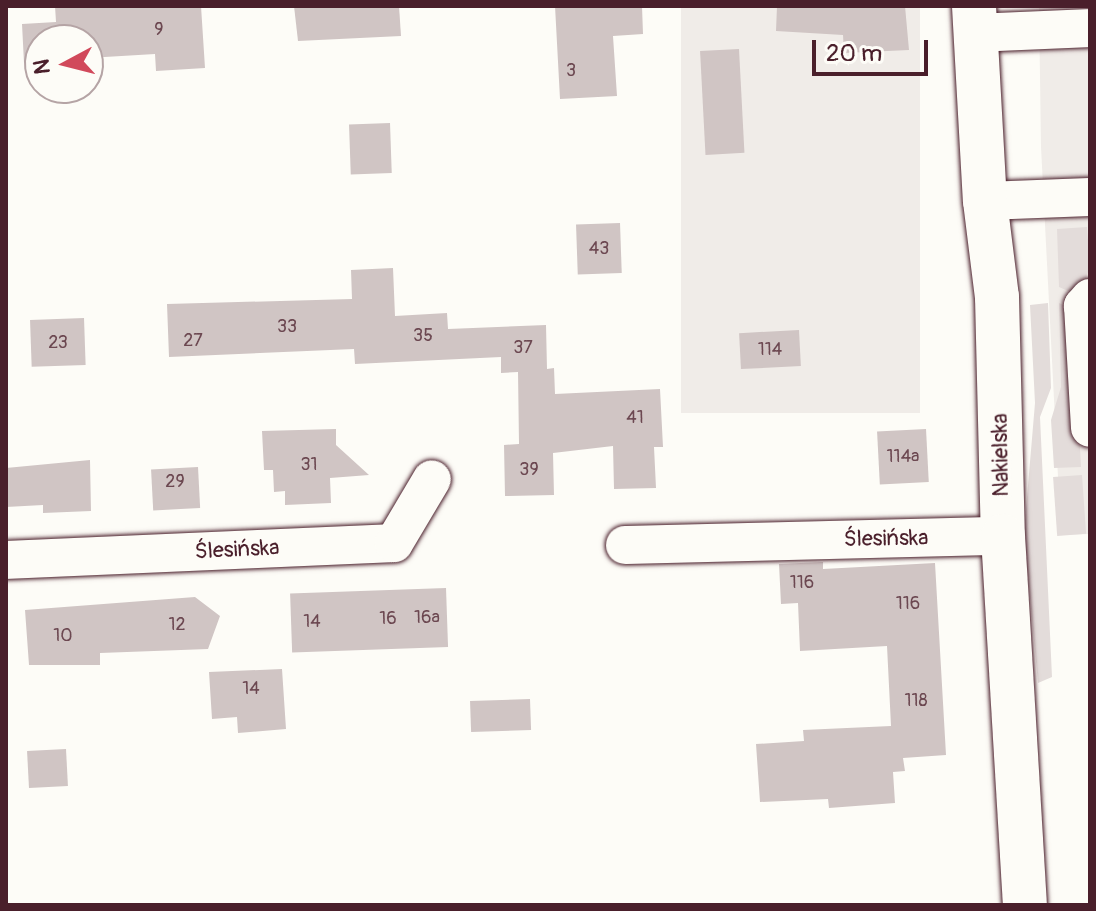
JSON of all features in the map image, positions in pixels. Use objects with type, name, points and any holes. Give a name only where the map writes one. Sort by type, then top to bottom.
[{"type":"main road","name":"Nakielska","points":[[975,19],[985,201],[997,297],[1003,536],[1025,905]]},
{"type":"street","points":[[975,19],[1090,28]]},
{"type":"street","points":[[985,201],[1090,197]]},
{"type":"street","points":[[1090,298],[1083,306],[1090,428]]},
{"type":"street","name":"Ślesińska","points":[[6,560],[394,543],[432,479]]},
{"type":"street","name":"Ślesińska","points":[[625,545],[1003,536]]},
{"type":"shaded area","points":[[681,6],[920,6],[920,413],[681,413]]},
{"type":"shaded area","points":[[1039,6],[1090,6],[1090,534],[1061,535],[1041,147]]},
{"type":"shaded area","points":[[1087,227],[1090,266],[1080,296],[1059,287],[1057,229]]},
{"type":"shaded area","points":[[1048,303],[1051,388],[1040,417],[1052,677],[1038,683],[1024,533],[1035,403],[1030,305]]},
{"type":"shaded area","points":[[1059,303],[1073,309],[1081,467],[1054,468],[1051,420],[1061,387]]},
{"type":"shaded area","points":[[1082,475],[1086,534],[1057,536],[1053,477]]},
{"type":"building","points":[[55,6],[201,6],[205,68],[156,71],[155,54],[104,57],[104,24],[24,24],[24,63],[22,24],[56,22]]},
{"type":"building","points":[[294,6],[399,6],[401,36],[298,41]]},
{"type":"building","points":[[555,6],[642,6],[643,34],[613,36],[617,96],[560,99]]},
{"type":"building","points":[[777,6],[905,6],[909,50],[844,53],[843,35],[776,31]]},
{"type":"building","points":[[739,49],[744,153],[705,155],[700,51]]},
{"type":"building","points":[[390,123],[392,173],[351,174],[349,124]]},
{"type":"building","points":[[620,223],[622,273],[578,275],[576,225]]},
{"type":"building","points":[[393,268],[395,316],[447,313],[448,329],[546,325],[547,369],[554,368],[555,394],[660,389],[663,447],[654,447],[656,488],[614,489],[613,446],[553,453],[554,495],[505,496],[504,445],[519,444],[518,372],[501,373],[501,357],[355,364],[354,349],[169,357],[167,304],[352,299],[351,270]]},
{"type":"building","points":[[84,318],[86,365],[32,367],[30,320]]},
{"type":"building","points":[[799,330],[801,366],[741,369],[739,333]]},
{"type":"building","points":[[336,429],[336,445],[369,475],[330,478],[331,503],[285,505],[285,491],[274,492],[273,470],[264,470],[262,431]]},
{"type":"building","points":[[926,429],[929,482],[880,484],[877,432]]},
{"type":"building","points":[[90,460],[91,511],[43,513],[43,505],[6,507],[6,468]]},
{"type":"building","points":[[198,467],[200,508],[153,510],[151,469]]},
{"type":"building","points":[[823,562],[823,569],[935,563],[946,755],[903,758],[905,771],[893,772],[895,803],[829,808],[828,799],[760,802],[756,744],[804,741],[803,730],[891,726],[887,646],[800,651],[798,603],[781,604],[779,564]]},
{"type":"building","points":[[446,588],[448,647],[292,652],[290,593]]},
{"type":"building","points":[[195,597],[220,616],[208,649],[100,653],[100,665],[29,665],[25,610]]},
{"type":"building","points":[[282,669],[286,729],[238,733],[237,717],[212,719],[209,672]]},
{"type":"building","points":[[530,699],[531,730],[471,732],[470,701]]},
{"type":"building","points":[[66,749],[68,786],[29,788],[27,751]]}]
